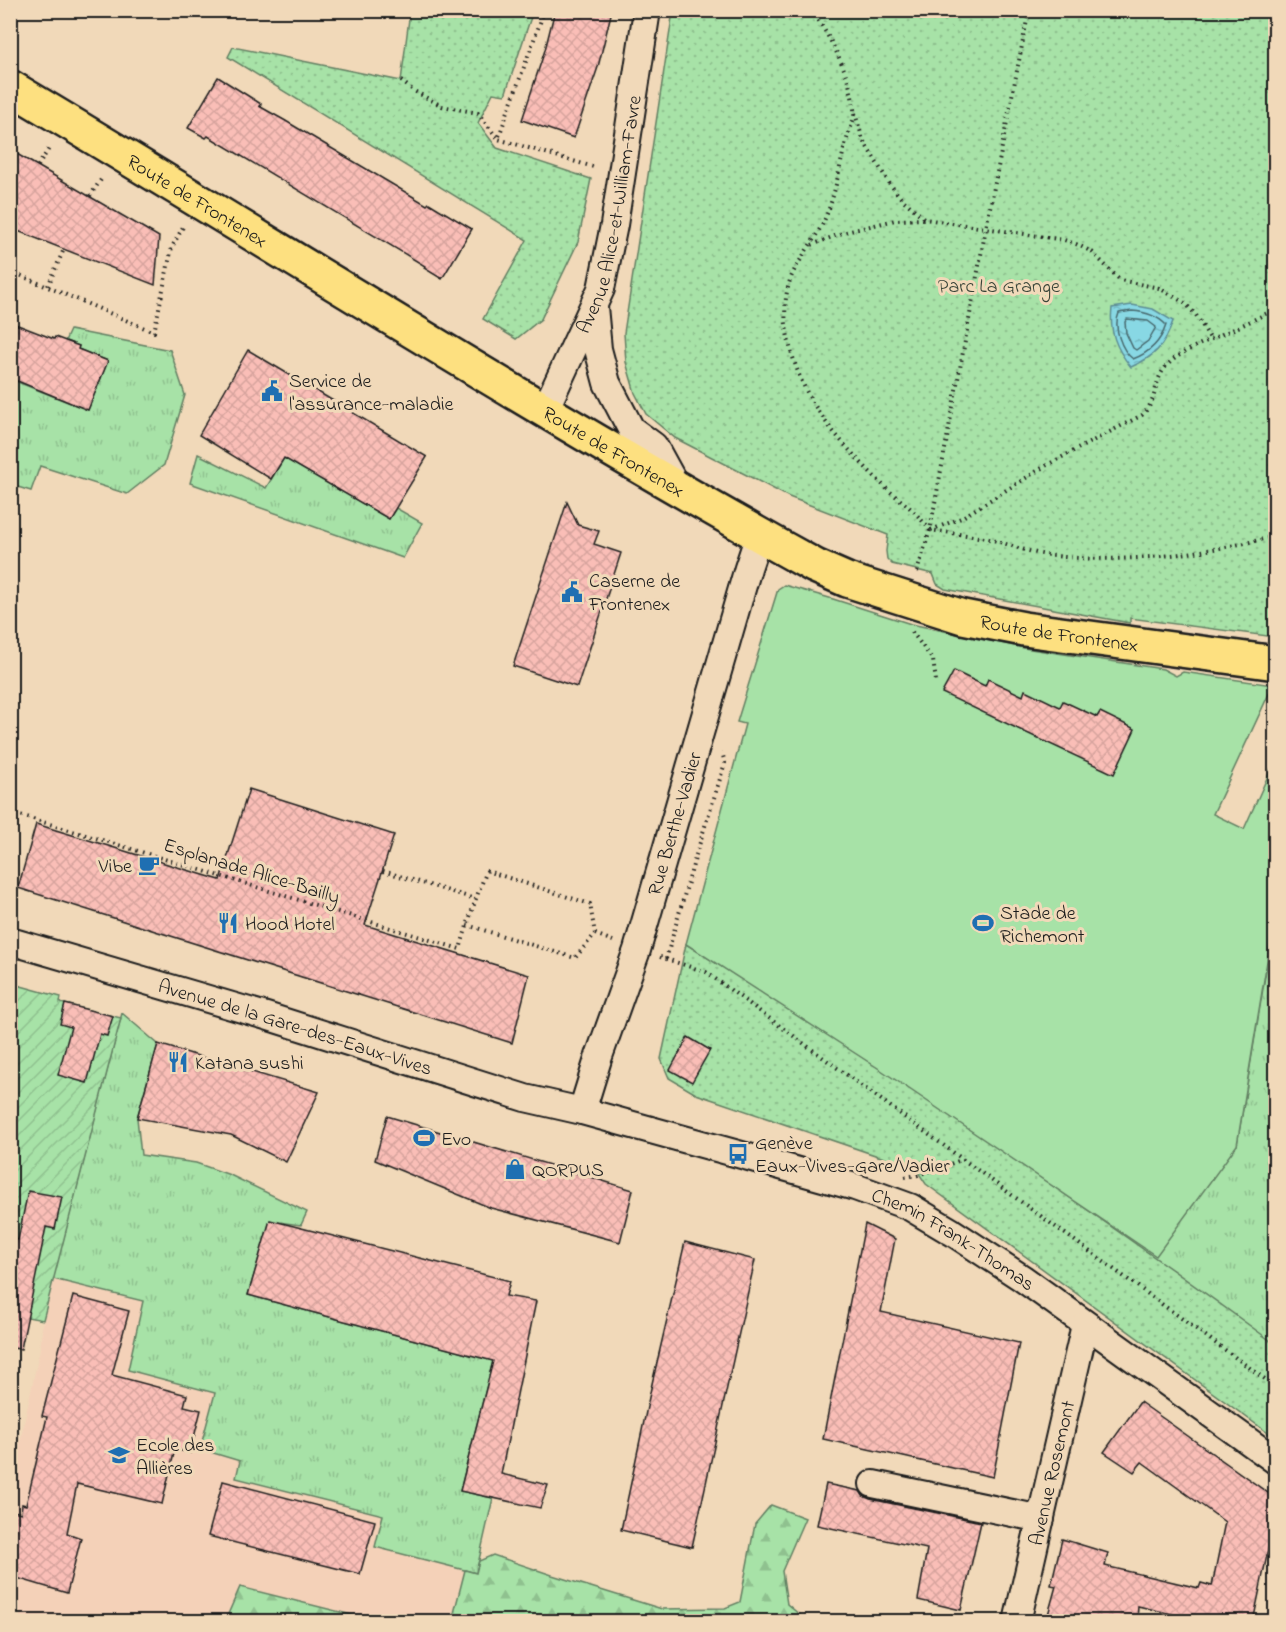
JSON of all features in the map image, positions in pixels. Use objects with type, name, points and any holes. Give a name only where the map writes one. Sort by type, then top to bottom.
[{"type":"main road","name":"Route de Frontenex","points":[[10,87],[545,410],[815,566],[847,580],[963,617],[1024,629],[1275,663]]},
{"type":"street","name":"Avenue Alice-et-William-Favre","points":[[545,410],[601,289],[607,265],[647,10]]},
{"type":"street","points":[[594,305],[598,349],[607,383],[631,429],[654,446],[676,486]]},
{"type":"street","name":"Rue Berthe-Vadier","points":[[582,1111],[637,951],[759,535]]},
{"type":"street","name":"Avenue de la Gare-des-Eaux-Vives","points":[[10,941],[266,1016],[525,1098],[582,1111]]},
{"type":"street","name":"Chemin Frank-Thomas","points":[[582,1111],[855,1187],[910,1207],[1022,1278],[1275,1461]]},
{"type":"street","name":"Avenue Rosemont","points":[[1017,1622],[1085,1325]]},
{"type":"street","points":[[873,1484],[1041,1519]]},
{"type":"path","points":[[498,139],[543,10]]},
{"type":"path","points":[[812,10],[843,64],[863,140],[889,183],[901,198],[925,219]]},
{"type":"path","points":[[916,576],[930,530],[1029,10]]},
{"type":"path","points":[[401,81],[442,106],[478,113],[498,139],[598,169]]},
{"type":"path","points":[[855,112],[827,215],[794,271],[788,291],[786,307],[788,337],[794,361],[812,403],[830,428],[882,484],[915,512],[930,530],[988,539],[1045,554],[1085,558],[1156,556],[1239,545],[1275,536]]},
{"type":"path","points":[[38,166],[50,147]]},
{"type":"path","points":[[90,196],[102,178]]},
{"type":"path","points":[[811,245],[842,233],[895,220],[925,219],[1064,240],[1085,248],[1120,280],[1159,288],[1185,303],[1196,315],[1211,340]]},
{"type":"path","points":[[10,271],[154,332],[172,248],[183,227]]},
{"type":"path","points":[[48,286],[64,249]]},
{"type":"path","points":[[930,530],[961,518],[1047,465],[1142,415],[1154,398],[1164,369],[1181,354],[1275,309]]},
{"type":"path","points":[[910,629],[933,660],[936,681]]},
{"type":"path","points":[[666,959],[725,763],[722,750],[700,738]]},
{"type":"path","name":"Esplanade Alice-Bailly","points":[[10,812],[275,895],[460,949],[467,925]]},
{"type":"path","points":[[383,871],[475,899]]},
{"type":"path","points":[[487,871],[590,904],[595,934],[575,958],[467,925],[487,871]]},
{"type":"path","points":[[637,951],[706,972],[1275,1387]]},
{"type":"path","points":[[918,1175],[962,1160]]},
{"type":"shaded area","name":"Ecole des Allières","points":[[53,1279],[143,1301],[215,1393],[200,1449],[241,1461],[236,1478],[383,1515],[375,1547],[465,1570],[452,1621],[376,1621],[241,1587],[225,1621],[11,1622],[11,1485]]},
{"type":"green space","points":[[410,11],[533,11],[505,95],[493,93],[478,123],[497,148],[591,179],[578,242],[541,319],[516,339],[483,319],[527,240],[228,57],[233,47],[401,81]]},
{"type":"green space","name":"Parc La Grange","points":[[673,11],[1275,11],[1275,637],[1130,618],[1130,623],[945,589],[937,584],[933,574],[892,564],[887,559],[888,535],[789,497],[675,438],[646,414],[635,393],[626,362],[624,333]]},
{"type":"green space","points":[[70,330],[170,350],[185,395],[164,465],[127,494],[40,466],[31,491],[11,485],[10,379],[88,410],[108,361],[65,341]]},
{"type":"green space","points":[[198,454],[266,488],[284,458],[389,519],[396,508],[422,523],[403,558],[190,483]]},
{"type":"green space","name":"Stade de Richemont","points":[[784,585],[911,624],[1024,648],[1163,669],[1176,676],[1183,672],[1273,685],[1213,814],[1244,829],[1275,760],[1275,912],[1237,1145],[1156,1256],[881,1070],[686,944],[745,724],[737,722],[778,589]]},
{"type":"green space","points":[[1275,916],[1276,1117],[1267,1162],[1276,1174],[1275,1364],[881,1070],[1237,1145]]},
{"type":"green space","points":[[686,944],[836,1040],[984,1139],[1131,1240],[1275,1344],[1275,1438],[926,1184],[916,1169],[696,1094],[669,1078],[661,1059]]},
{"type":"green space","points":[[10,983],[61,997],[60,1003],[121,1018],[43,1320],[11,1314]]},
{"type":"green space","points":[[122,1013],[158,1044],[137,1118],[141,1155],[196,1163],[230,1175],[307,1212],[301,1225],[270,1221],[248,1295],[493,1361],[460,1491],[493,1498],[476,1573],[375,1547],[383,1515],[236,1478],[240,1461],[200,1449],[215,1393],[128,1370],[143,1301],[53,1279]]},
{"type":"green space","points":[[771,1505],[805,1518],[782,1571],[787,1604],[800,1615],[800,1621],[452,1621],[465,1570],[476,1573],[479,1561],[493,1555],[662,1609],[725,1608],[740,1602],[755,1524]]},
{"type":"green space","points":[[240,1587],[376,1621],[225,1621]]},
{"type":"water","points":[[1132,305],[1153,309],[1173,321],[1158,350],[1131,367],[1115,339],[1111,316],[1112,308]]},
{"type":"building","points":[[555,10],[612,10],[598,67],[574,138],[522,120],[545,50]]},
{"type":"building","points":[[218,77],[261,104],[259,106],[472,229],[442,279],[424,268],[425,266],[208,136],[206,138],[188,128]]},
{"type":"building","points":[[10,150],[159,237],[155,285],[10,228]]},
{"type":"building","points":[[10,322],[79,346],[78,349],[108,361],[88,410],[10,378]]},
{"type":"building","points":[[248,350],[427,457],[389,519],[284,458],[271,479],[199,435]]},
{"type":"building","points":[[567,502],[578,525],[599,531],[594,544],[621,553],[577,687],[513,666]]},
{"type":"building","points":[[954,671],[985,686],[988,679],[1023,696],[1025,690],[1060,707],[1063,701],[1097,717],[1100,712],[1135,729],[1114,774],[942,693]]},
{"type":"building","points":[[249,789],[394,835],[365,925],[529,975],[512,1043],[18,888],[36,824],[220,880]]},
{"type":"building","points":[[65,1004],[113,1016],[107,1036],[100,1034],[87,1083],[58,1075],[71,1027],[60,1024]]},
{"type":"building","points":[[688,1037],[710,1050],[692,1082],[670,1070]]},
{"type":"building","points":[[158,1044],[319,1092],[286,1162],[231,1135],[137,1118]]},
{"type":"building","points":[[387,1116],[633,1190],[620,1242],[491,1208],[375,1160]]},
{"type":"building","points":[[28,1191],[62,1197],[55,1229],[46,1227],[21,1349],[10,1348],[10,1239],[18,1240]]},
{"type":"building","points":[[270,1220],[510,1281],[506,1296],[536,1301],[501,1474],[548,1485],[540,1508],[460,1491],[493,1361],[248,1295]]},
{"type":"building","points":[[865,1224],[895,1239],[881,1312],[1019,1343],[993,1477],[823,1439]]},
{"type":"building","points":[[685,1242],[755,1260],[692,1547],[621,1530]]},
{"type":"building","points":[[73,1296],[129,1311],[112,1375],[187,1395],[184,1406],[201,1410],[190,1453],[175,1449],[162,1504],[77,1484],[67,1533],[81,1538],[67,1593],[10,1576],[10,1510],[21,1513],[22,1504],[26,1505],[47,1417],[42,1416]]},
{"type":"building","points":[[1140,1402],[1275,1498],[1275,1517],[1253,1622],[1205,1622],[1138,1606],[1137,1622],[1046,1622],[1056,1586],[1051,1585],[1062,1539],[1108,1553],[1105,1566],[1199,1588],[1201,1583],[1212,1586],[1225,1522],[1142,1462],[1134,1472],[1104,1452]]},
{"type":"building","points":[[223,1481],[375,1521],[360,1574],[208,1536]]},
{"type":"building","points":[[826,1484],[860,1491],[863,1496],[870,1499],[981,1522],[961,1610],[918,1600],[927,1549],[817,1525]]},
{"type":"place","name":"Service de l'assurance-maladie","points":[[272,391]]},
{"type":"place","name":"Caserne de Frontenex","points":[[572,592]]},
{"type":"place","name":"Vibe","points":[[149,865]]},
{"type":"place","name":"Hood Hotel","points":[[228,923]]},
{"type":"place","name":"Stade de Richemont","points":[[983,923]]},
{"type":"place","name":"Katana sushi","points":[[178,1062]]},
{"type":"place","name":"Evo","points":[[424,1138]]},
{"type":"place","name":"Genève Eaux-Vives-Gare/Vadier","points":[[738,1154]]},
{"type":"place","name":"QORPUS","points":[[515,1169]]},
{"type":"place","name":"Ecole des Allières","points":[[119,1455]]}]
